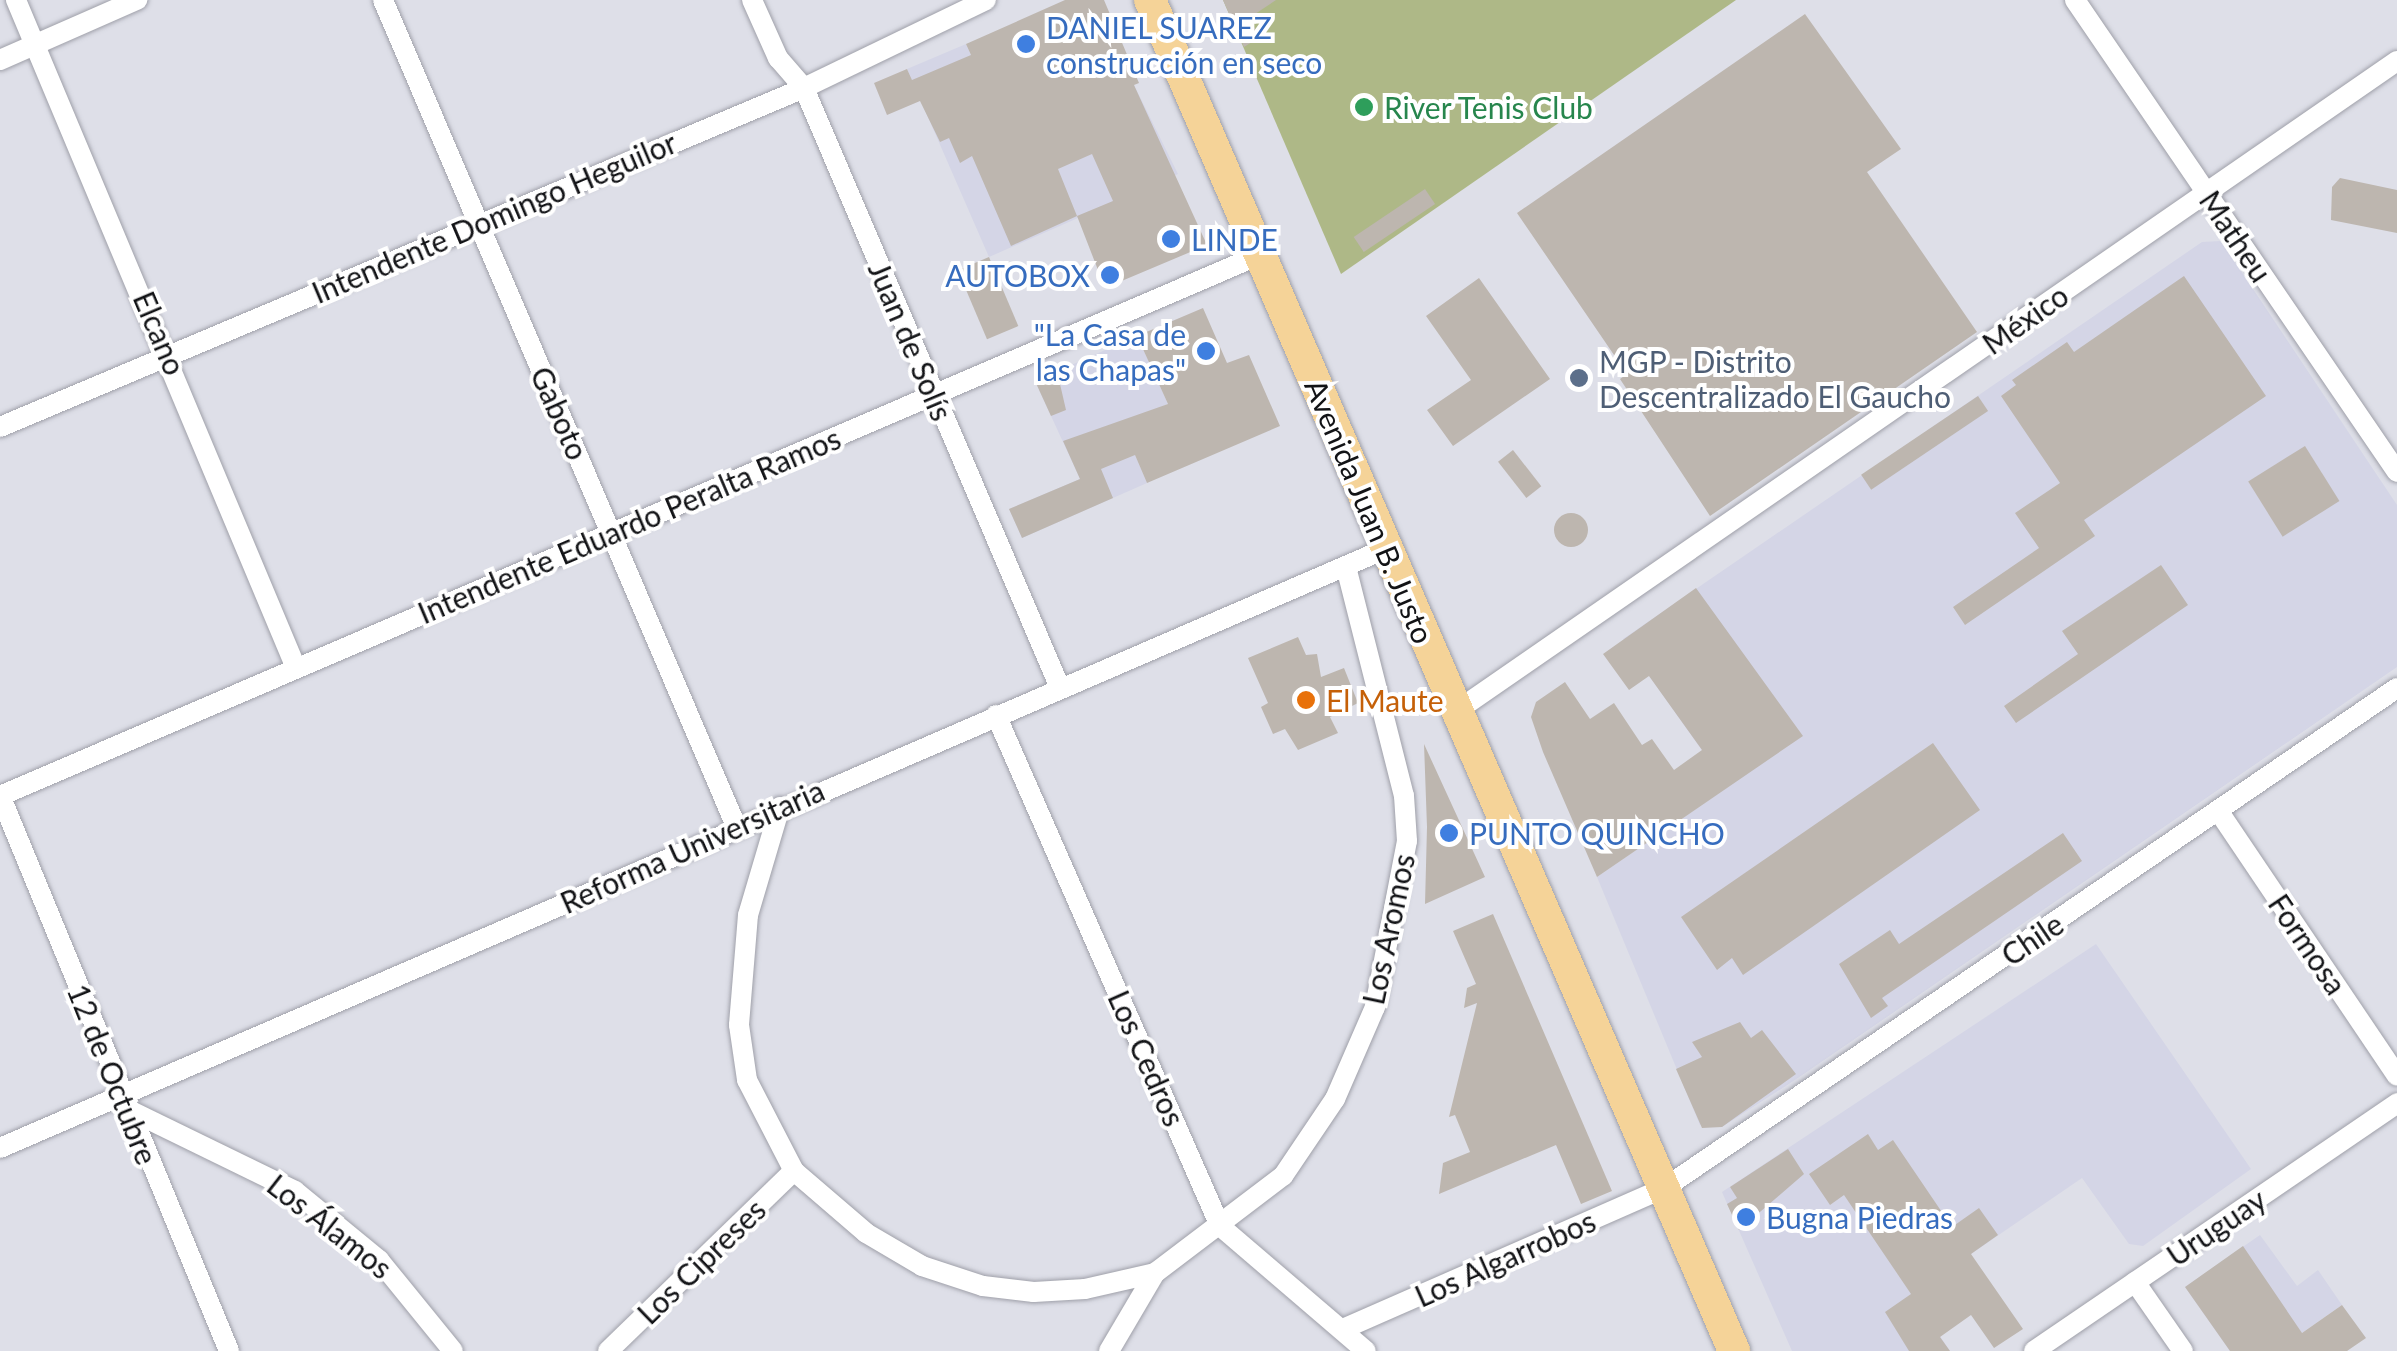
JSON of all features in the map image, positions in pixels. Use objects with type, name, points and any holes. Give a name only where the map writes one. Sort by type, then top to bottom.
[{"type":"main road","name":"Avenida Juan B. Justo","points":[[1150,0],[1734,1351]]},
{"type":"street","name":"Elcano","points":[[16,0],[169,354],[296,668]]},
{"type":"street","points":[[0,60],[137,0]]},
{"type":"street","name":"Gaboto","points":[[383,0],[736,826]]},
{"type":"street","name":"Juan de Solís","points":[[752,0],[778,58],[804,88],[1060,688]]},
{"type":"street","name":"Intendente Domingo Heguilor","points":[[0,427],[477,222],[804,88],[986,0]]},
{"type":"street","name":"Matheu","points":[[2075,0],[2397,472]]},
{"type":"street","name":"México","points":[[1455,712],[2397,61]]},
{"type":"street","name":"Intendente Eduardo Peralta Ramos","points":[[0,796],[1259,255]]},
{"type":"street","name":"Reforma Universitaria","points":[[0,1148],[123,1102],[736,826],[1385,549]]},
{"type":"street","name":"Los Aromos","points":[[780,807],[748,915],[739,1025],[747,1080],[794,1171],[866,1233],[922,1266],[983,1286],[1034,1292],[1085,1288],[1155,1273],[1283,1176],[1312,1140],[1354,1059],[1387,961],[1407,841],[1404,796],[1346,566]]},
{"type":"street","name":"Chile","points":[[1666,1188],[2397,688]]},
{"type":"street","name":"Los Cedros","points":[[996,715],[1220,1226],[1366,1351]]},
{"type":"street","name":"12 de Octubre","points":[[0,796],[123,1102],[230,1351]]},
{"type":"street","name":"Formosa","points":[[2219,812],[2397,1076]]},
{"type":"street","name":"Los Álamos","points":[[123,1102],[294,1191],[379,1260],[454,1351]]},
{"type":"street","name":"Uruguay","points":[[2034,1351],[2397,1104]]},
{"type":"street","name":"Los Cipreses","points":[[608,1351],[794,1171]]},
{"type":"street","name":"Los Algarrobos","points":[[1343,1329],[1666,1188]]},
{"type":"street","points":[[1109,1351],[1155,1273]]},
{"type":"street","points":[[2135,1282],[2183,1351]]},
{"type":"shaded area","points":[[966,44],[1010,140],[1134,85],[1178,174],[989,257],[907,69]]},
{"type":"shaded area","points":[[2221,241],[2397,505],[2397,667],[1798,1078],[1722,1127],[1700,1125],[1597,877],[1728,787],[1623,639],[2202,242]]},
{"type":"shaded area","points":[[1137,336],[1168,404],[1122,424],[1147,483],[1022,538],[1009,509],[1080,479],[1035,381]]},
{"type":"shaded area","name":"Bugna Piedras","points":[[2096,944],[2251,1169],[2143,1246],[2129,1244],[2082,1178],[1971,1254],[1893,1267],[1950,1351],[1792,1351],[1722,1192]]},
{"type":"shaded area","points":[[2260,1235],[2297,1286],[2318,1270],[2342,1305],[2276,1351],[2230,1351],[2185,1287]]},
{"type":"green space","points":[[1223,0],[1736,0],[1341,274]]},
{"type":"building","points":[[1065,0],[1104,0],[1139,83],[1134,85],[1207,245],[1105,288],[1077,216],[1011,246],[972,156],[960,163],[949,138],[940,142],[920,101],[887,115],[874,83],[907,69],[912,80],[971,55],[966,44]],"holes":[[[1092,154],[1113,201],[1077,216],[1058,169]]]},
{"type":"building","points":[[1223,0],[1276,0],[1249,18],[1260,37],[1244,47]]},
{"type":"building","points":[[1805,14],[1901,149],[1867,172],[1977,332],[1710,516],[1620,379],[1627,374],[1517,213]]},
{"type":"building","points":[[2340,178],[2397,190],[2397,233],[2331,220],[2332,187]]},
{"type":"building","points":[[1425,189],[1435,204],[1364,252],[1354,237]]},
{"type":"building","points":[[989,257],[1018,326],[987,339],[958,270]]},
{"type":"building","points":[[2184,276],[2266,396],[2084,520],[2095,536],[1965,625],[1953,607],[2039,548],[2015,513],[2060,483],[2001,396],[2016,385],[2012,380],[2067,342],[2074,352]]},
{"type":"building","points":[[1479,278],[1550,379],[1453,446],[1427,410],[1471,380],[1426,316]]},
{"type":"building","points":[[1203,308],[1227,363],[1249,355],[1280,426],[1147,483],[1135,455],[1101,469],[1113,498],[1022,538],[1009,509],[1080,479],[1063,441],[1168,404],[1137,336]]},
{"type":"building","points":[[1057,371],[1066,410],[1051,416],[1035,381]]},
{"type":"building","points":[[1978,396],[1988,411],[1871,490],[1861,475]]},
{"type":"building","points":[[2305,446],[2339,501],[2283,537],[2248,482]]},
{"type":"building","points":[[1513,450],[1541,486],[1526,498],[1498,462]]},
{"type":"building","points":[[1571,513],[1583,518],[1588,530],[1583,542],[1571,547],[1559,542],[1554,530],[1559,518]]},
{"type":"building","points":[[2161,565],[2188,605],[2016,723],[2004,706],[2078,654],[2062,631]]},
{"type":"building","points":[[1696,588],[1803,736],[1597,877],[1543,752],[1531,717],[1536,702],[1565,682],[1590,719],[1614,703],[1642,745],[1652,739],[1674,770],[1702,750],[1649,676],[1629,690],[1603,654]]},
{"type":"building","points":[[1298,637],[1306,655],[1317,654],[1321,677],[1344,668],[1358,703],[1330,717],[1338,733],[1298,750],[1285,729],[1273,734],[1261,707],[1268,703],[1248,658]]},
{"type":"building","points":[[1933,743],[1980,810],[1743,975],[1732,958],[1717,970],[1681,917]]},
{"type":"building","points":[[1424,744],[1485,877],[1425,904],[1427,827]]},
{"type":"building","points":[[2063,833],[2082,861],[1882,998],[1888,1006],[1871,1018],[1839,964],[1890,930],[1899,944]]},
{"type":"building","points":[[1493,914],[1612,1191],[1581,1204],[1556,1145],[1439,1194],[1443,1163],[1470,1152],[1455,1115],[1449,1117],[1477,1003],[1464,1008],[1467,988],[1476,984],[1453,931]]},
{"type":"building","points":[[1740,1022],[1751,1038],[1762,1030],[1796,1074],[1722,1127],[1702,1128],[1676,1069],[1702,1057],[1692,1042]]},
{"type":"building","points":[[1868,1134],[1878,1150],[1893,1140],[1952,1227],[1979,1208],[1998,1235],[1971,1254],[2023,1329],[1994,1348],[1971,1315],[1940,1337],[1950,1351],[1909,1351],[1885,1312],[1911,1294],[1844,1195],[1830,1205],[1809,1174]]},
{"type":"building","points":[[1788,1149],[1804,1174],[1739,1230],[1727,1204],[1737,1198],[1730,1187]]},
{"type":"building","points":[[2243,1246],[2302,1333],[2342,1305],[2366,1338],[2347,1351],[2230,1351],[2185,1287]]},
{"type":"place","name":"DANIEL SUAREZ construcción en seco","points":[[1026,44]]},
{"type":"place","name":"River Tenis Club","points":[[1364,107]]},
{"type":"place","name":"LINDE","points":[[1171,239]]},
{"type":"place","name":"AUTOBOX","points":[[1110,275]]},
{"type":"place","name":"\"La Casa de las Chapas\"","points":[[1206,351]]},
{"type":"place","name":"MGP - Distrito Descentralizado El Gaucho","points":[[1579,378]]},
{"type":"place","name":"El Maute","points":[[1306,700]]},
{"type":"place","name":"PUNTO QUINCHO","points":[[1449,833]]},
{"type":"place","name":"Bugna Piedras","points":[[1746,1217]]}]
